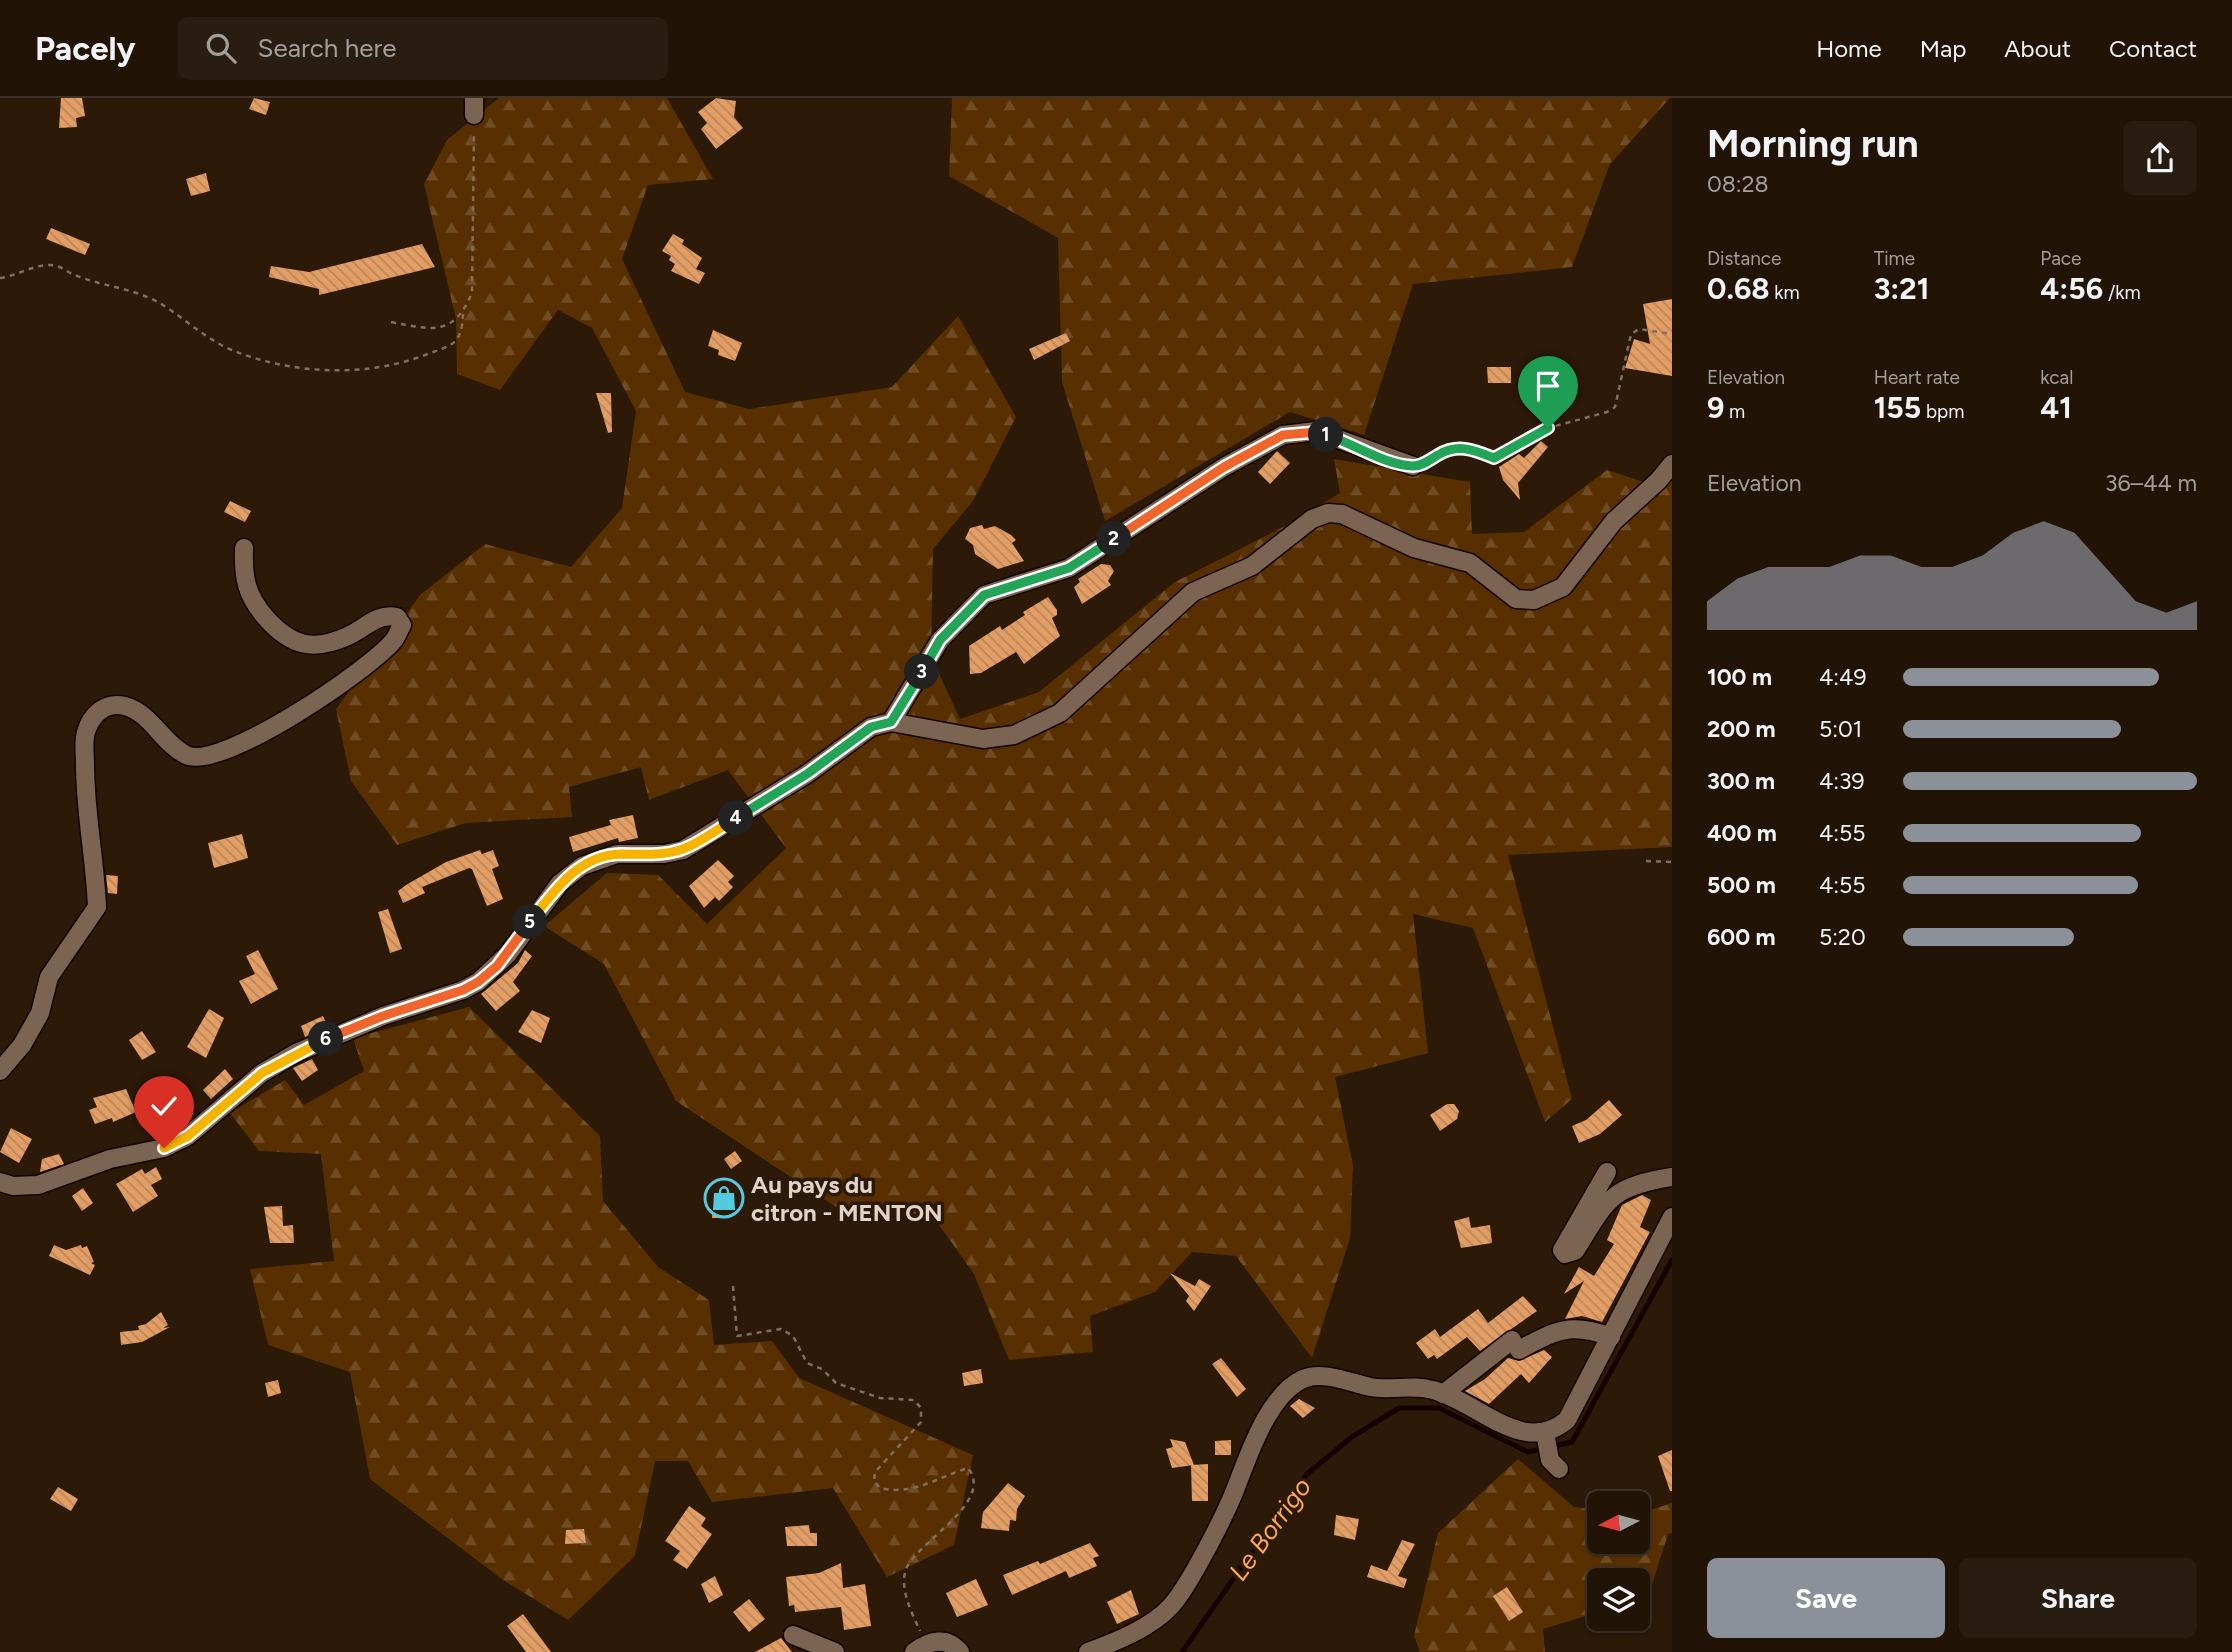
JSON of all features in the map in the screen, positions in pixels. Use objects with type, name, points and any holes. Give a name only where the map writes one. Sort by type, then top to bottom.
[{"type":"street","points":[[891,722],[940,640],[984,595],[1069,568],[1224,467],[1283,435],[1316,432],[1413,466]]},
{"type":"street","points":[[0,1182],[13,1186],[38,1185],[110,1158],[164,1148],[188,1136],[262,1073],[296,1053],[371,1020],[463,990],[478,982],[508,954],[560,883],[582,866],[617,854],[664,854],[682,850],[807,774],[871,727],[891,722],[983,739],[1014,736],[1040,726],[1060,713],[1193,592],[1252,566],[1312,519],[1328,513],[1342,514],[1414,548],[1470,563],[1516,599],[1534,600],[1563,587],[1614,521],[1658,481],[1672,464]]},
{"type":"street","points":[[0,1071],[22,1045],[40,1013],[49,977],[97,907],[85,785],[85,734],[93,716],[107,706],[123,705],[141,713],[188,757],[202,758],[230,750],[272,729],[318,699],[394,640],[402,625],[397,617],[388,615],[372,620],[349,636],[318,645],[299,644],[281,634],[250,600],[243,569],[244,548]]},
{"type":"street","points":[[1607,1172],[1574,1226],[1562,1250],[1564,1254],[1575,1251],[1602,1207],[1626,1186],[1672,1177]]},
{"type":"street","points":[[1088,1652],[1151,1622],[1172,1605],[1232,1498],[1258,1432],[1283,1396],[1303,1379],[1326,1377],[1374,1388],[1432,1389],[1529,1434],[1545,1437],[1552,1432],[1567,1420],[1672,1217]]},
{"type":"street","points":[[1443,1394],[1516,1345],[1566,1328],[1587,1329],[1611,1337]]},
{"type":"street","points":[[1545,1437],[1555,1464]]},
{"type":"street","points":[[793,1635],[835,1652]]},
{"type":"street","points":[[920,1648],[953,1643],[960,1652]]},
{"type":"path","points":[[0,278],[45,264],[58,266],[74,275],[157,302],[191,328],[232,350],[286,366],[355,370],[415,359],[453,344],[462,334],[463,314],[472,293],[474,106]]},
{"type":"path","points":[[391,322],[428,329],[449,326],[463,314]]},
{"type":"path","points":[[1413,466],[1425,464],[1454,448],[1471,449],[1494,458],[1548,428],[1607,412],[1615,407],[1631,334],[1639,329],[1672,334]]},
{"type":"path","points":[[1646,861],[1672,862]]},
{"type":"path","points":[[733,1286],[737,1336],[781,1328],[793,1336],[807,1363],[822,1369],[836,1383],[880,1398],[914,1400],[921,1408],[921,1422],[875,1472],[874,1481],[880,1488],[906,1490],[938,1481],[968,1468],[974,1476],[974,1486],[953,1522],[931,1539],[907,1568],[904,1581],[920,1648]]},
{"type":"green space","points":[[499,98],[667,98],[713,179],[648,185],[622,259],[685,392],[749,409],[892,387],[958,316],[1016,417],[973,501],[933,549],[931,656],[960,719],[1039,692],[1175,582],[1287,525],[1340,493],[1334,459],[1470,482],[1472,534],[1524,532],[1607,470],[1659,487],[1672,474],[1672,847],[1508,855],[1572,1099],[1545,1122],[1473,928],[1413,914],[1428,1053],[1335,1077],[1353,1166],[1350,1238],[1312,1358],[1236,1256],[1192,1252],[1155,1292],[1090,1316],[1093,1352],[1009,1360],[974,1274],[934,1218],[839,1209],[676,1101],[604,964],[544,926],[607,873],[658,875],[707,924],[786,848],[728,770],[649,800],[641,767],[569,787],[572,817],[466,823],[397,845],[351,781],[336,709],[421,594],[485,544],[571,567],[622,508],[636,411],[592,328],[558,310],[500,390],[457,374],[456,319],[424,184],[447,140]]},
{"type":"green space","points":[[952,98],[1670,98],[1610,164],[1572,267],[1413,284],[1364,435],[1290,412],[1105,521],[1062,382],[1058,238],[949,176]]},
{"type":"green space","points":[[469,1007],[600,1136],[603,1201],[658,1267],[709,1300],[714,1345],[772,1341],[799,1378],[973,1455],[954,1545],[887,1577],[833,1488],[712,1502],[688,1461],[655,1461],[635,1556],[568,1620],[503,1580],[370,1479],[350,1372],[268,1345],[250,1269],[334,1261],[321,1154],[259,1151],[230,1113],[285,1080],[304,1105],[364,1071],[353,1038]]},
{"type":"green space","points":[[1518,1459],[1574,1507],[1587,1509],[1587,1554],[1650,1554],[1650,1510],[1672,1503],[1672,1533],[1668,1534],[1650,1591],[1650,1568],[1587,1568],[1587,1616],[1543,1629],[1545,1652],[1420,1652],[1414,1636],[1438,1533]]},
{"type":"building","points":[[61,98],[82,98],[85,116],[76,118],[77,127],[59,128]]},
{"type":"building","points":[[254,98],[270,102],[266,115],[249,109]]},
{"type":"building","points":[[716,98],[736,101],[734,117],[743,128],[716,149],[701,129],[707,123],[698,112]]},
{"type":"building","points":[[206,173],[210,191],[191,196],[186,179]]},
{"type":"building","points":[[51,228],[90,244],[85,255],[46,239]]},
{"type":"building","points":[[673,234],[684,240],[682,244],[702,258],[696,269],[705,273],[699,284],[671,271],[675,264],[669,260],[671,256],[662,251]]},
{"type":"building","points":[[422,244],[435,267],[319,295],[319,289],[269,277],[271,266],[309,272]]},
{"type":"building","points":[[1672,299],[1672,376],[1625,368],[1634,339],[1650,344],[1643,304]]},
{"type":"building","points":[[713,330],[742,343],[735,361],[718,355],[719,350],[708,346]]},
{"type":"building","points":[[1066,333],[1070,341],[1034,360],[1029,349]]},
{"type":"building","points":[[1487,367],[1511,367],[1511,383],[1488,383]]},
{"type":"building","points":[[596,393],[611,393],[612,432],[608,433]]},
{"type":"building","points":[[1541,441],[1548,447],[1518,483],[1520,500],[1503,480],[1499,467],[1519,454],[1524,458]]},
{"type":"building","points":[[1277,451],[1290,463],[1270,484],[1258,472]]},
{"type":"building","points":[[230,501],[251,511],[245,522],[224,512]]},
{"type":"building","points":[[982,525],[984,529],[995,526],[1011,535],[1016,540],[1012,543],[1024,561],[998,569],[975,554],[973,545],[965,539],[970,528]]},
{"type":"building","points":[[1101,564],[1110,565],[1114,571],[1108,581],[1111,585],[1082,604],[1074,587],[1080,582],[1078,579]]},
{"type":"building","points":[[1048,597],[1057,610],[1057,615],[1052,618],[1060,636],[1024,664],[1016,652],[981,673],[970,674],[969,646],[1000,626],[1002,630],[1025,615],[1023,612]]},
{"type":"building","points":[[633,815],[638,838],[619,842],[618,838],[573,852],[569,837],[611,825],[609,820]]},
{"type":"building","points":[[242,834],[248,858],[214,868],[208,843]]},
{"type":"building","points":[[480,850],[482,854],[493,850],[499,866],[492,869],[503,899],[487,906],[472,869],[469,868],[422,887],[425,893],[403,903],[398,891],[406,885],[446,862]]},
{"type":"building","points":[[718,860],[734,876],[728,882],[733,887],[719,901],[715,897],[704,908],[689,886]]},
{"type":"building","points":[[106,875],[118,876],[117,894],[108,893]]},
{"type":"building","points":[[388,909],[402,949],[390,953],[378,912]]},
{"type":"building","points":[[258,950],[278,989],[251,1004],[239,981],[255,974],[246,956]]},
{"type":"building","points":[[525,950],[532,956],[513,982],[520,991],[496,1011],[481,994],[518,963]]},
{"type":"building","points":[[209,1009],[224,1018],[206,1058],[187,1047]]},
{"type":"building","points":[[532,1010],[550,1018],[541,1043],[518,1032]]},
{"type":"building","points":[[323,1016],[328,1027],[305,1037],[301,1026]]},
{"type":"building","points":[[142,1031],[156,1052],[142,1060],[129,1040]]},
{"type":"building","points":[[312,1059],[318,1070],[302,1081],[293,1068]]},
{"type":"building","points":[[225,1069],[233,1079],[211,1099],[203,1090]]},
{"type":"building","points":[[126,1089],[136,1112],[113,1122],[112,1118],[95,1124],[89,1110],[97,1107],[93,1098]]},
{"type":"building","points":[[1609,1100],[1622,1115],[1600,1134],[1579,1143],[1572,1126],[1586,1120]]},
{"type":"building","points":[[1447,1104],[1454,1104],[1459,1111],[1457,1119],[1440,1131],[1430,1115]]},
{"type":"building","points":[[11,1128],[32,1139],[19,1163],[0,1152]]},
{"type":"building","points":[[735,1151],[742,1161],[731,1169],[724,1159]]},
{"type":"building","points":[[59,1154],[64,1164],[40,1172],[42,1159]]},
{"type":"building","points":[[156,1167],[162,1179],[151,1185],[158,1196],[133,1212],[116,1184],[142,1169],[145,1174]]},
{"type":"building","points":[[726,1185],[725,1218],[712,1218],[713,1205]]},
{"type":"building","points":[[83,1188],[93,1203],[82,1211],[72,1196]]},
{"type":"building","points":[[1642,1195],[1651,1200],[1640,1227],[1650,1232],[1602,1322],[1582,1316],[1565,1319],[1584,1281],[1564,1294],[1579,1267],[1594,1276],[1614,1244],[1607,1240],[1622,1205]]},
{"type":"building","points":[[282,1206],[283,1226],[293,1225],[294,1243],[270,1243],[264,1207]]},
{"type":"building","points":[[1469,1217],[1471,1228],[1490,1225],[1492,1243],[1461,1248],[1454,1221]]},
{"type":"building","points":[[54,1245],[66,1250],[81,1245],[82,1248],[87,1246],[94,1262],[91,1263],[95,1265],[90,1275],[49,1256]]},
{"type":"building","points":[[1170,1273],[1195,1286],[1199,1279],[1211,1286],[1194,1311],[1186,1301],[1189,1296]]},
{"type":"building","points":[[1523,1296],[1537,1311],[1480,1351],[1467,1337],[1437,1359],[1434,1355],[1428,1359],[1416,1343],[1435,1329],[1440,1337],[1478,1309],[1488,1323]]},
{"type":"building","points":[[161,1312],[168,1325],[163,1328],[170,1327],[142,1342],[121,1345],[120,1332],[139,1330],[138,1326],[146,1324]]},
{"type":"building","points":[[1544,1350],[1552,1357],[1529,1383],[1521,1374],[1489,1404],[1465,1391],[1485,1379],[1508,1358],[1519,1361]]},
{"type":"building","points":[[1221,1358],[1246,1389],[1237,1397],[1212,1364]]},
{"type":"building","points":[[981,1369],[983,1383],[964,1386],[962,1373]]},
{"type":"building","points":[[278,1380],[281,1393],[268,1397],[265,1383]]},
{"type":"building","points":[[1299,1399],[1315,1408],[1303,1418],[1290,1406]]},
{"type":"building","points":[[1170,1439],[1185,1442],[1194,1465],[1172,1468],[1166,1449],[1173,1447]]},
{"type":"building","points":[[1231,1440],[1231,1455],[1215,1455],[1215,1441]]},
{"type":"building","points":[[1672,1450],[1672,1491],[1670,1491],[1658,1456]]},
{"type":"building","points":[[1208,1464],[1208,1501],[1192,1501],[1191,1465]]},
{"type":"building","points":[[1008,1483],[1025,1496],[1017,1509],[1016,1521],[1010,1520],[1009,1531],[981,1528],[983,1512]]},
{"type":"building","points":[[58,1487],[78,1499],[71,1511],[50,1499]]},
{"type":"building","points":[[689,1506],[706,1518],[701,1526],[712,1534],[687,1569],[673,1560],[680,1551],[665,1541]]},
{"type":"building","points":[[1336,1515],[1359,1519],[1355,1540],[1334,1535]]},
{"type":"building","points":[[809,1525],[810,1533],[817,1533],[817,1546],[787,1546],[785,1527]]},
{"type":"building","points":[[584,1529],[586,1543],[565,1544],[566,1530]]},
{"type":"building","points":[[1402,1540],[1415,1544],[1398,1576],[1407,1579],[1404,1588],[1367,1577],[1371,1565],[1387,1571]]},
{"type":"building","points":[[1090,1543],[1099,1556],[1093,1558],[1097,1566],[1069,1578],[1066,1571],[1012,1595],[1003,1575],[1038,1561],[1040,1564]]},
{"type":"building","points":[[841,1563],[843,1588],[865,1584],[871,1626],[844,1630],[841,1607],[795,1612],[794,1605],[789,1606],[786,1577],[819,1573]]},
{"type":"building","points":[[715,1576],[723,1595],[709,1603],[701,1584]]},
{"type":"building","points":[[976,1579],[988,1605],[957,1617],[946,1593]]},
{"type":"building","points":[[1507,1587],[1523,1612],[1509,1621],[1493,1596]]},
{"type":"building","points":[[1131,1590],[1139,1614],[1117,1624],[1107,1602]]},
{"type":"building","points":[[749,1599],[765,1619],[749,1632],[733,1612]]},
{"type":"building","points":[[523,1614],[551,1652],[526,1652],[507,1626]]},
{"type":"building","points":[[781,1638],[792,1652],[755,1652]]},
{"type":"waterway","name":"Le Borrigo","points":[[1182,1652],[1307,1474],[1352,1437],[1399,1408],[1439,1408],[1528,1452],[1572,1442],[1672,1260]]},
{"type":"place","name":"Au pays du citron - MENTON","points":[[724,1198]]},
{"type":"route","points":[[164,1148],[188,1136],[262,1073],[296,1053],[336,1034],[463,990],[478,982],[508,954],[560,883],[582,866],[617,854],[664,854],[682,850],[807,774],[871,727],[891,722],[940,640],[984,595],[1069,568],[1224,467],[1283,435],[1316,432],[1349,442],[1389,460],[1413,466],[1425,464],[1454,448],[1471,449],[1494,458],[1511,452],[1548,428]]}]
